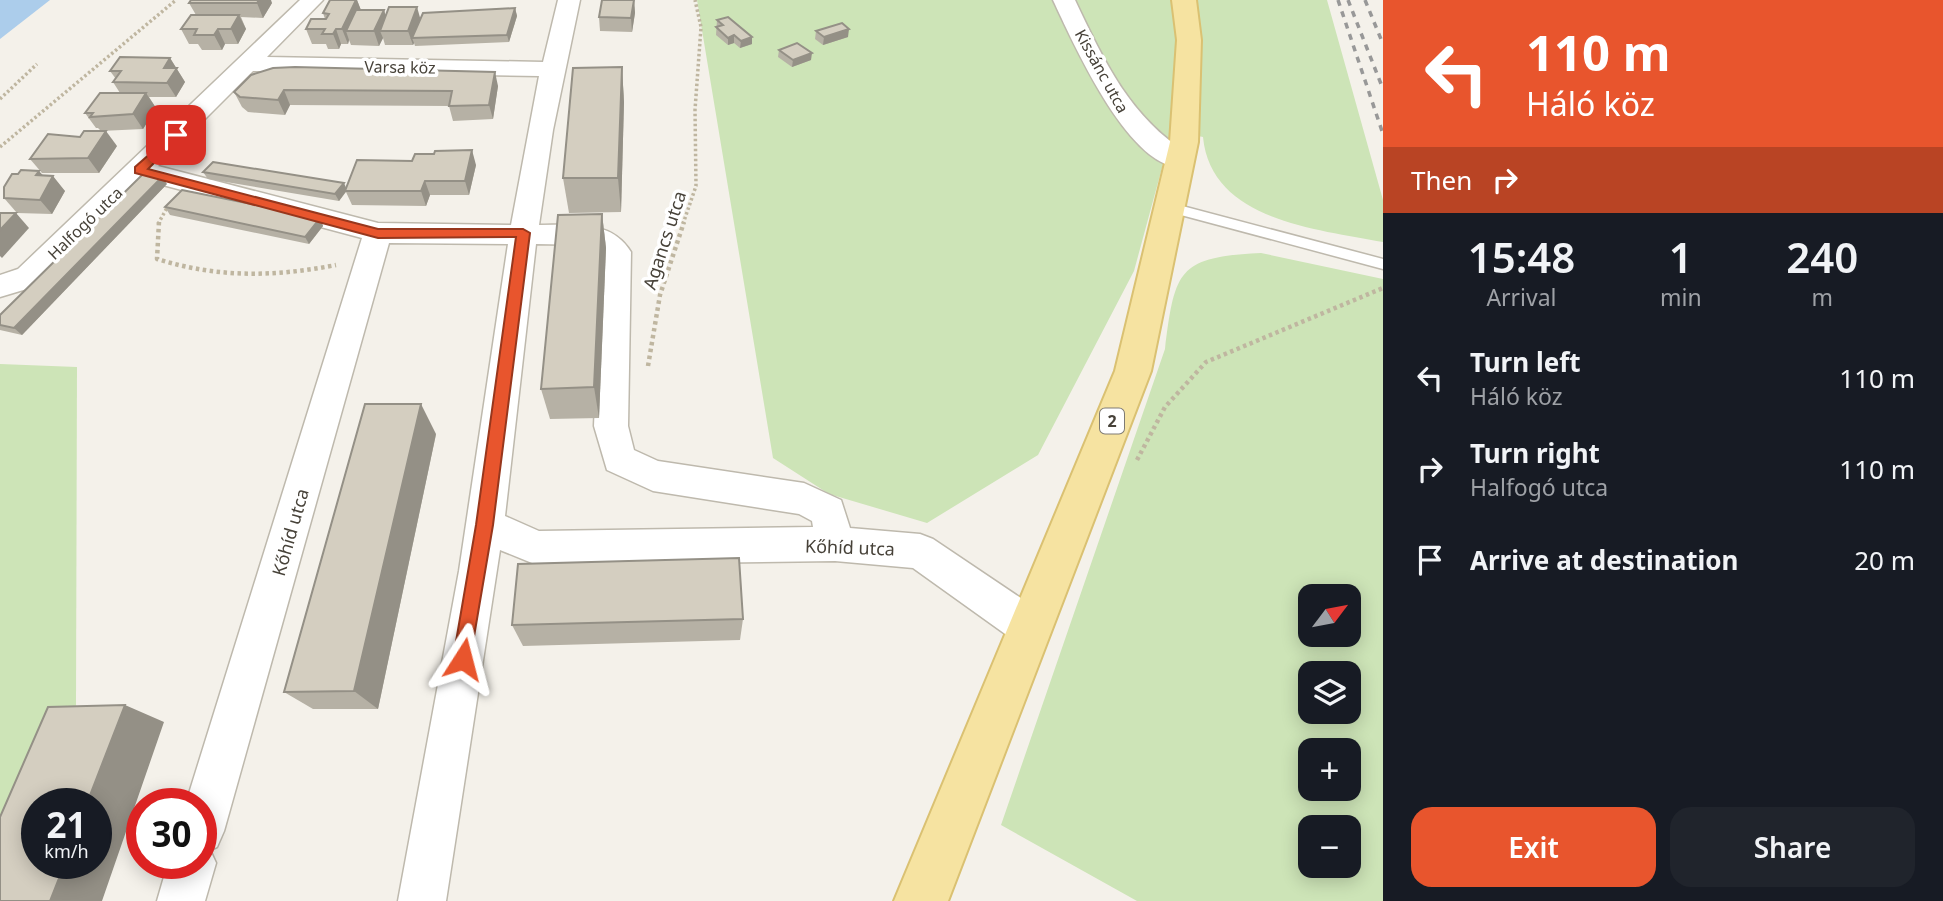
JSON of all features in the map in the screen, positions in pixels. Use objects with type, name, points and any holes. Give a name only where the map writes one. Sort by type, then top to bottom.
[{"type":"main road","name":"2","points":[[921,901],[1132,371],[1181,160],[1189,40],[1184,0]]},
{"type":"street","name":"Halfogó utca","points":[[0,286],[29,277],[312,0]]},
{"type":"street","points":[[422,901],[485,525],[523,233],[551,69],[569,0]]},
{"type":"street","name":"Kissánc utca","points":[[1064,0],[1096,67],[1130,121],[1159,149],[1181,160]]},
{"type":"street","name":"Varsa köz","points":[[249,64],[551,69]]},
{"type":"street","points":[[140,170],[374,245],[523,233],[589,235],[606,240],[616,253],[611,426],[619,459],[653,476],[804,499],[828,511],[835,544]]},
{"type":"street","name":"Kőhíd utca","points":[[214,788],[374,245]]},
{"type":"street","name":"Kőhíd utca","points":[[485,525],[537,548],[835,544],[920,551],[1029,627]]},
{"type":"street","points":[[181,901],[187,879]]},
{"type":"lane","points":[[1171,208],[1383,264]]},
{"type":"path","points":[[0,147],[176,0]]},
{"type":"path","name":"Agancs utca","points":[[647,372],[660,295],[696,186],[695,110],[701,27],[695,0]]},
{"type":"path","points":[[0,99],[37,64]]},
{"type":"path","points":[[187,183],[160,216],[155,243],[157,259],[234,276],[285,275],[374,245]]},
{"type":"path","points":[[1094,467],[1118,478],[1133,468],[1165,407],[1206,362],[1383,288]]},
{"type":"green space","points":[[697,0],[1327,0],[1383,200],[1383,242],[1299,225],[1246,204],[1225,187],[1210,165],[1203,137],[1172,131],[1134,271],[1038,455],[927,523],[829,494],[773,458]]},
{"type":"green space","points":[[1261,253],[1383,279],[1383,901],[1137,901],[1001,825],[1165,349],[1178,285],[1186,273],[1197,264],[1212,259]]},
{"type":"green space","points":[[0,364],[77,367],[76,705],[40,788],[21,788],[21,832],[0,880]]},
{"type":"water","points":[[0,0],[50,0],[0,39]]},
{"type":"building","points":[[191,0],[259,0],[257,3],[189,3]]},
{"type":"building","points":[[330,0],[356,0],[342,29],[336,29],[333,34],[322,34],[325,29],[306,29],[311,19],[326,19],[329,14],[323,13]]},
{"type":"building","points":[[602,0],[634,0],[631,18],[599,17]]},
{"type":"building","points":[[389,7],[417,7],[408,31],[380,31]]},
{"type":"building","points":[[515,8],[507,35],[412,38],[423,13]]},
{"type":"building","points":[[356,10],[384,10],[374,31],[346,31]]},
{"type":"building","points":[[191,15],[239,15],[231,29],[218,29],[214,35],[194,35],[197,29],[181,29]]},
{"type":"building","points":[[728,17],[752,37],[741,41],[734,35],[728,38],[716,27],[723,25],[717,20]]},
{"type":"building","points":[[842,23],[849,29],[824,37],[816,31]]},
{"type":"building","points":[[797,43],[812,53],[793,60],[779,50]]},
{"type":"building","points":[[120,57],[170,58],[164,68],[177,68],[167,83],[113,82],[121,71],[110,71]]},
{"type":"building","points":[[622,67],[618,178],[563,178],[573,68]]},
{"type":"building","points":[[273,68],[495,72],[489,105],[449,106],[452,91],[284,90],[278,100],[240,97],[234,92],[251,75]]},
{"type":"building","points":[[100,93],[146,93],[133,114],[90,117],[93,113],[85,113]]},
{"type":"building","points":[[84,131],[106,131],[88,158],[30,159],[48,134],[80,137]]},
{"type":"building","points":[[472,150],[465,181],[425,181],[421,191],[345,191],[357,160],[412,161],[415,154]]},
{"type":"building","points":[[213,162],[344,183],[335,194],[203,172]]},
{"type":"building","points":[[21,170],[39,171],[36,175],[53,176],[40,200],[4,198],[4,187],[12,174],[18,174]]},
{"type":"building","points":[[143,174],[162,177],[14,328],[0,325],[0,315]]},
{"type":"building","points":[[182,190],[320,218],[305,237],[165,207]]},
{"type":"building","points":[[0,213],[16,213],[0,230]]},
{"type":"building","points":[[602,214],[594,387],[541,389],[558,215]]},
{"type":"building","points":[[365,404],[421,404],[354,691],[284,692]]},
{"type":"building","points":[[739,558],[743,619],[512,625],[518,564]]},
{"type":"building","points":[[125,705],[93,788],[21,788],[21,879],[59,879],[50,901],[0,901],[0,817],[48,707]]},
{"type":"railway","points":[[1338,0],[1383,134]]},
{"type":"railway","points":[[1348,0],[1383,89]]},
{"type":"railway","points":[[1365,0],[1383,44]]},
{"type":"route","points":[[176,135],[140,170],[378,233],[523,233],[485,525],[463,659]]}]
